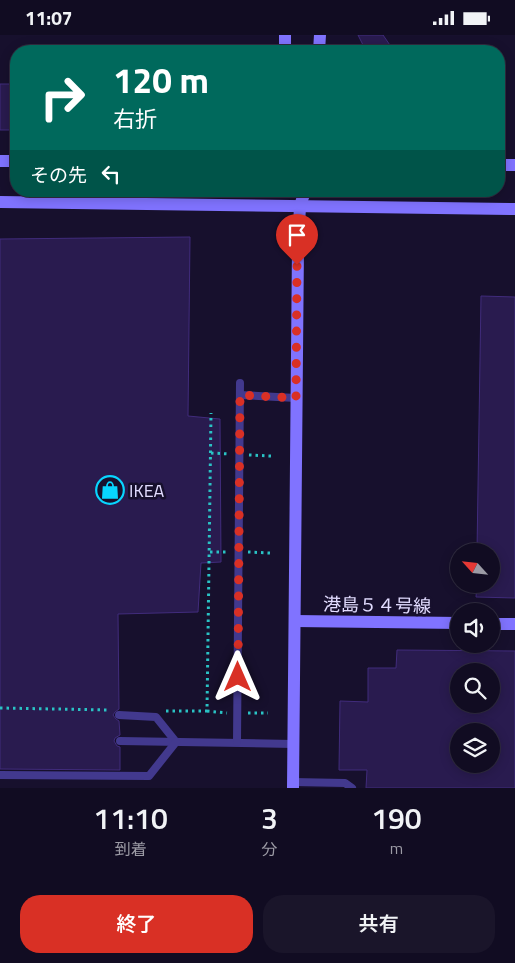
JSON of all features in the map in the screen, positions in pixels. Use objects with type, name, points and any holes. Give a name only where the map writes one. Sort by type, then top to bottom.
[{"type":"street","points":[[296,197],[300,206]]},
{"type":"street","points":[[293,785],[298,245],[300,206],[304,197]]},
{"type":"street","points":[[0,202],[515,209]]},
{"type":"street","name":"港島５４号線","points":[[295,621],[450,623]]},
{"type":"street","points":[[500,624],[515,624]]},
{"type":"lane","points":[[237,742],[240,383]]},
{"type":"lane","points":[[240,395],[296,398]]},
{"type":"lane","points":[[119,713],[156,717],[176,742]]},
{"type":"lane","points":[[120,741],[293,744]]},
{"type":"lane","points":[[0,775],[149,776],[176,742]]},
{"type":"lane","points":[[293,785],[345,783],[352,788]]},
{"type":"path","points":[[158,711],[207,711],[211,413]]},
{"type":"path","points":[[0,708],[119,713]]},
{"type":"building","points":[[358,35],[383,35],[390,45],[363,45]]},
{"type":"building","points":[[0,84],[10,84],[10,130],[0,130]]},
{"type":"building","name":"IKEA","points":[[190,237],[188,416],[220,419],[221,562],[201,563],[198,612],[118,614],[119,709],[113,715],[119,721],[120,735],[114,741],[120,747],[120,770],[0,769],[0,239]]},
{"type":"building","points":[[481,296],[515,297],[515,598],[476,597],[476,593],[500,593],[500,543],[477,543]]},
{"type":"building","points":[[397,650],[450,650],[450,653],[500,653],[500,651],[515,651],[515,788],[366,788],[367,770],[339,770],[340,701],[368,702],[368,668],[396,668]]},
{"type":"place","name":"IKEA","points":[[110,490]]},
{"type":"route","points":[[238,677],[240,395],[296,398],[297,265]]}]
